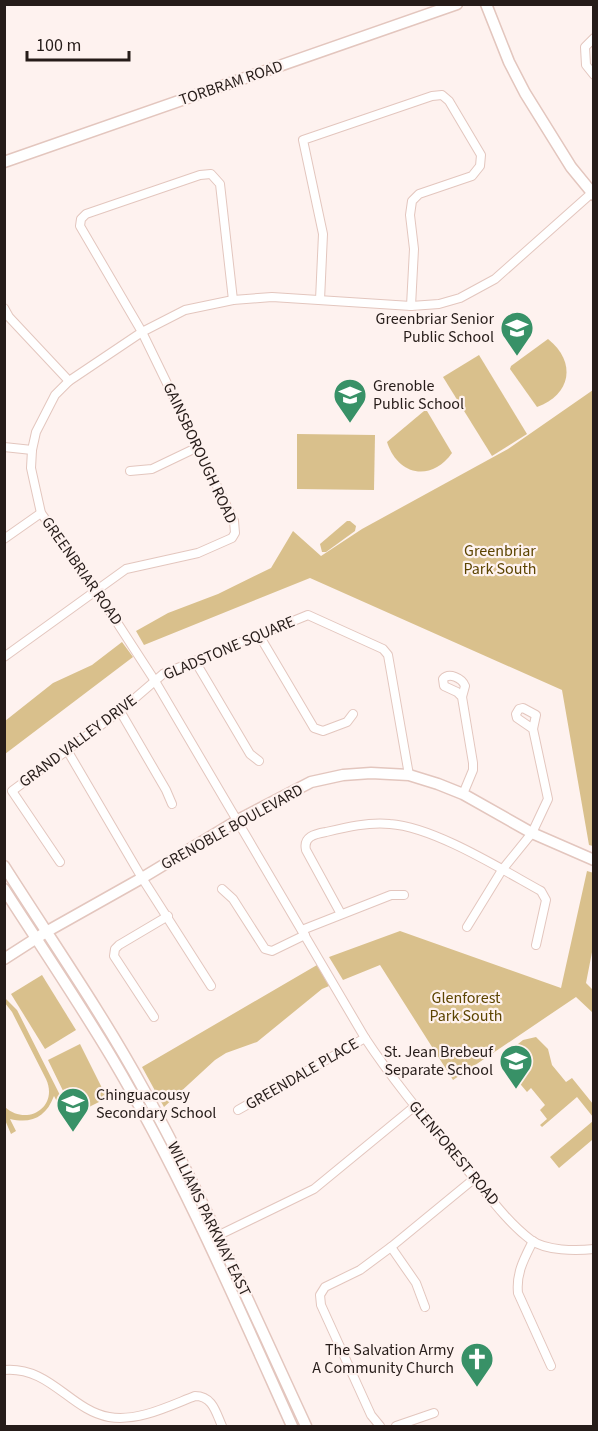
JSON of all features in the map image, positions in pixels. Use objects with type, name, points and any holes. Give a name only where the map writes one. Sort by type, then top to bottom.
[{"type":"main road","name":"TORBRAM ROAD","points":[[4,162],[457,4]]},
{"type":"main road","points":[[486,4],[509,62],[525,93],[571,167],[593,193]]},
{"type":"main road","name":"GRENOBLE BOULEVARD","points":[[4,959],[238,820],[311,782],[343,775],[371,773],[409,775],[463,794],[532,833],[594,860]]},
{"type":"main road","name":"WILLIAMS PARKWAY EAST","points":[[4,866],[143,1088],[218,1236],[306,1426]]},
{"type":"main road","name":"WILLIAMS PARKWAY EAST","points":[[4,889],[112,1058],[154,1135],[207,1241],[292,1426]]},
{"type":"street","points":[[594,38],[585,47],[586,65],[594,75]]},
{"type":"street","points":[[320,300],[323,234],[303,140],[432,96],[442,95],[449,100],[481,155],[480,166],[472,176],[419,194],[412,201],[410,215],[414,249],[411,306]]},
{"type":"street","name":"GAINSBOROUGH ROAD","points":[[96,590],[126,569],[198,553],[226,541],[235,534],[234,521],[142,332],[80,226],[81,219],[86,214],[200,175],[211,174],[220,184],[233,300]]},
{"type":"street","name":"GREENBRIAR ROAD","points":[[238,820],[155,681],[96,590],[41,513],[33,482],[32,450],[36,432],[46,410],[55,395],[69,381],[142,332],[186,310],[233,300],[272,297],[411,306],[439,304],[460,298],[495,279],[593,193]]},
{"type":"street","points":[[4,308],[7,318],[69,381]]},
{"type":"street","points":[[4,447],[32,450]]},
{"type":"street","points":[[130,471],[152,469],[198,447]]},
{"type":"street","points":[[4,539],[41,513]]},
{"type":"street","points":[[4,657],[96,590]]},
{"type":"street","name":"GLADSTONE SQUARE","points":[[155,681],[163,674],[308,615],[383,649],[388,655],[409,775]]},
{"type":"street","points":[[260,635],[314,728],[323,731],[347,722],[353,714]]},
{"type":"street","points":[[195,661],[250,754],[259,760]]},
{"type":"street","name":"GRAND VALLEY DRIVE","points":[[60,862],[12,791],[120,711],[155,681]]},
{"type":"street","points":[[462,697],[473,763],[472,776],[463,794]]},
{"type":"street","points":[[120,711],[172,804]]},
{"type":"street","points":[[468,927],[502,870],[532,833],[548,799],[533,729]]},
{"type":"street","points":[[67,750],[142,878],[211,986]]},
{"type":"street","name":"GLENFOREST ROAD","points":[[238,820],[365,1038],[415,1106],[510,1220],[533,1241],[557,1249],[578,1251],[594,1249]]},
{"type":"street","points":[[341,914],[304,844],[308,838],[317,833],[364,824],[392,824],[438,837],[541,891],[545,896],[536,945]]},
{"type":"street","points":[[222,889],[233,899],[266,949],[272,951],[303,932],[341,914],[390,895],[404,895]]},
{"type":"street","points":[[154,1017],[114,956],[115,949],[119,945],[168,916]]},
{"type":"street","name":"GREENDALE PLACE","points":[[238,1110],[365,1038]]},
{"type":"street","points":[[207,1241],[314,1189],[415,1106]]},
{"type":"street","points":[[380,1426],[372,1415],[330,1325],[321,1305],[320,1295],[325,1287],[360,1270],[391,1247],[475,1178]]},
{"type":"street","points":[[533,1241],[519,1269],[518,1293],[551,1366]]},
{"type":"street","points":[[391,1247],[416,1283],[425,1307]]},
{"type":"street","points":[[4,1370],[38,1374],[86,1408],[109,1417],[139,1416],[195,1396],[201,1396],[212,1403],[222,1426]]},
{"type":"street","points":[[396,1426],[434,1413]]},
{"type":"green space","points":[[548,339],[563,358],[566,377],[557,395],[537,407],[510,369]]},
{"type":"green space","points":[[479,355],[527,434],[492,456],[443,377]]},
{"type":"green space","name":"Greenbriar Park South","points":[[593,390],[593,846],[589,845],[562,690],[310,578],[144,645],[136,631],[168,613],[218,594],[271,568],[293,531],[321,556],[362,529],[508,449]]},
{"type":"green space","points":[[424,411],[427,411],[452,453],[435,468],[416,471],[399,462],[387,442]]},
{"type":"green space","points":[[297,434],[375,435],[374,490],[297,489]]},
{"type":"green space","points":[[347,521],[356,526],[355,531],[326,552],[322,552],[320,544]]},
{"type":"green space","points":[[122,642],[133,657],[5,754],[5,721],[53,683],[92,665]]},
{"type":"green space","name":"Glenforest Park South","points":[[587,871],[594,873],[593,947],[586,983],[593,990],[593,1013],[576,997],[453,1080],[380,965],[343,980],[329,957],[400,931],[561,988]]},
{"type":"green space","points":[[317,965],[329,986],[322,989],[257,1042],[226,1053],[215,1060],[164,1107],[142,1067]]},
{"type":"green space","points":[[42,975],[76,1030],[45,1049],[11,994]]},
{"type":"green space","points":[[5,998],[17,1010],[66,1107],[61,1109],[54,1096],[47,1109],[37,1117],[25,1120],[10,1119],[16,1131],[11,1134],[5,1120],[5,1107],[14,1113],[23,1115],[39,1111],[45,1105],[49,1089],[12,1012],[5,1003]]},
{"type":"green space","points":[[536,1037],[548,1049],[552,1065],[566,1082],[572,1078],[593,1104],[593,1117],[577,1097],[542,1127],[540,1125],[547,1119],[540,1110],[545,1105],[531,1088],[527,1092],[499,1059],[523,1040]]},
{"type":"green space","points":[[80,1044],[107,1098],[81,1111],[74,1096],[67,1099],[48,1060]]},
{"type":"green space","points":[[593,1121],[593,1142],[592,1140],[559,1168],[550,1157]]},
{"type":"place","name":"Greenbriar Senior Public School","points":[[517,357]]},
{"type":"place","name":"Grenoble Public School","points":[[350,424]]},
{"type":"place","name":"St. Jean Brebeuf Separate School","points":[[516,1090]]},
{"type":"place","name":"Chinguacousy Secondary School","points":[[73,1133]]},
{"type":"place","name":"The Salvation Army A Community Church","points":[[477,1388]]}]
